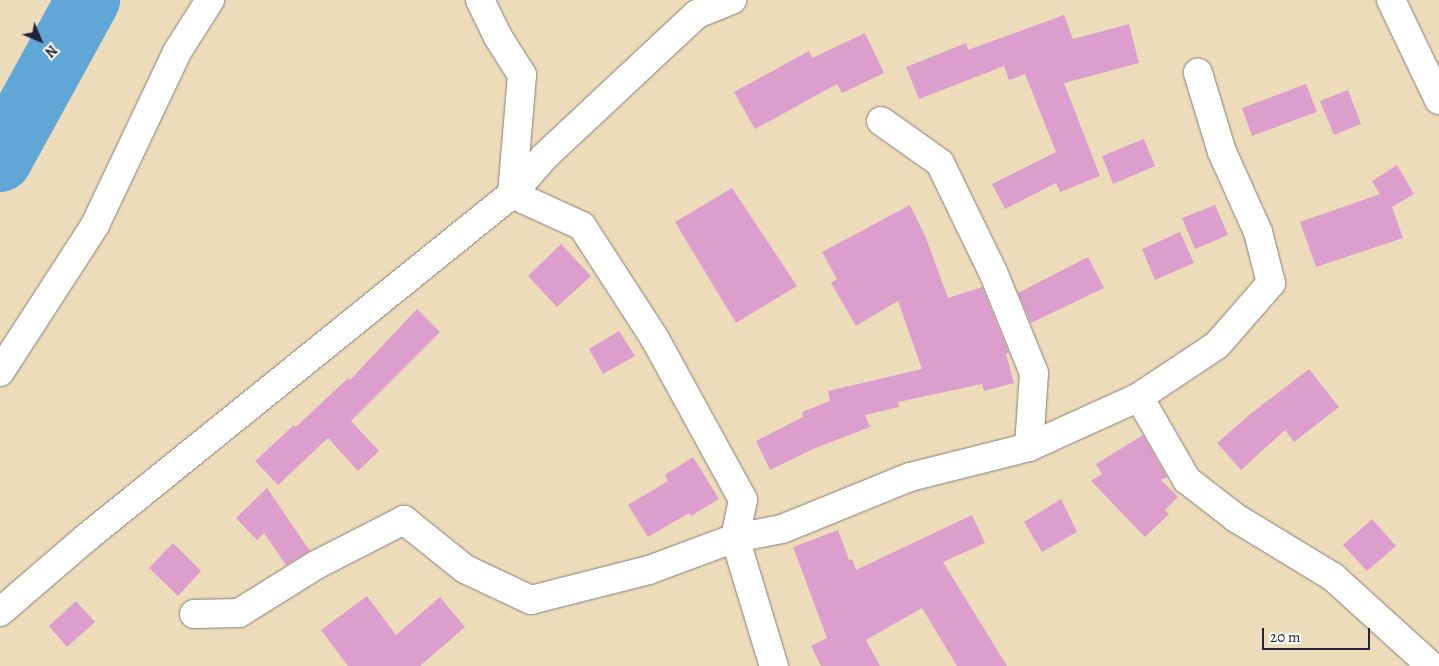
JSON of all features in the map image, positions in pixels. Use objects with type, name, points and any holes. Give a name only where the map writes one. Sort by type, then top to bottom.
[{"type":"street","points":[[0,372],[95,225],[177,52],[210,0]]},
{"type":"street","points":[[480,0],[498,37],[522,75],[512,194]]},
{"type":"street","points":[[0,612],[86,538],[512,194],[544,157],[697,14],[732,0]]},
{"type":"street","points":[[1391,0],[1439,100]]},
{"type":"street","points":[[194,614],[239,613],[316,565],[404,520],[465,569],[531,600],[649,570],[735,538],[782,529],[910,476],[1029,447],[1139,397],[1217,345],[1271,283],[1258,232],[1222,152],[1198,73]]},
{"type":"street","points":[[880,121],[940,163],[993,272],[1034,373],[1029,447]]},
{"type":"street","points":[[512,194],[582,226],[655,339],[743,500],[735,538],[774,666]]},
{"type":"street","points":[[1139,397],[1187,480],[1236,518],[1333,577],[1430,666],[1439,657]]},
{"type":"building","points":[[1064,15],[1073,39],[1129,24],[1139,63],[1064,83],[1100,176],[1060,192],[1056,183],[1005,209],[992,184],[1056,152],[1025,74],[1009,80],[1004,66],[919,99],[906,67],[966,43],[968,50]]},
{"type":"building","points":[[865,33],[884,73],[842,93],[837,84],[755,129],[734,92],[809,51],[812,58]]},
{"type":"building","points":[[1306,84],[1317,112],[1252,136],[1242,108]]},
{"type":"building","points":[[1348,90],[1361,124],[1334,135],[1320,101]]},
{"type":"building","points":[[1144,139],[1155,166],[1113,184],[1102,156]]},
{"type":"building","points":[[1397,165],[1414,194],[1392,207],[1403,238],[1316,267],[1300,222],[1380,194],[1372,181]]},
{"type":"building","points":[[732,188],[797,286],[736,323],[675,222]]},
{"type":"building","points":[[910,205],[926,238],[948,298],[982,287],[1009,353],[1006,354],[1014,383],[984,391],[982,384],[898,402],[899,407],[865,415],[870,427],[813,449],[770,470],[756,441],[803,417],[802,412],[830,401],[828,391],[922,369],[898,301],[856,326],[831,283],[837,279],[822,252]]},
{"type":"building","points":[[1215,205],[1228,235],[1195,249],[1182,218]]},
{"type":"building","points":[[1180,232],[1194,263],[1155,280],[1142,249]]},
{"type":"building","points":[[561,244],[591,276],[557,307],[528,276]]},
{"type":"building","points":[[1088,257],[1104,288],[1031,323],[1018,293]]},
{"type":"building","points":[[417,309],[440,332],[351,421],[379,451],[358,471],[328,438],[278,485],[255,461],[294,425],[296,427],[348,378],[350,380]]},
{"type":"building","points":[[619,331],[635,356],[603,374],[589,349]]},
{"type":"building","points":[[1309,369],[1339,407],[1294,442],[1285,430],[1241,470],[1217,443],[1249,415]]},
{"type":"building","points":[[1143,435],[1167,477],[1161,480],[1178,497],[1165,510],[1169,514],[1145,537],[1091,481],[1102,474],[1096,464]]},
{"type":"building","points":[[693,457],[719,499],[691,516],[689,513],[648,537],[628,505],[668,481],[665,475]]},
{"type":"building","points":[[267,488],[310,551],[286,565],[264,533],[257,540],[236,518]]},
{"type":"building","points":[[1061,499],[1077,532],[1042,552],[1024,522]]},
{"type":"building","points":[[972,515],[985,543],[943,562],[1007,666],[957,666],[922,608],[866,640],[880,666],[821,666],[811,646],[827,638],[793,547],[838,530],[849,560],[852,559],[856,570]]},
{"type":"building","points":[[1372,519],[1396,546],[1367,571],[1343,545]]},
{"type":"building","points":[[173,543],[201,571],[178,596],[149,568]]},
{"type":"building","points":[[367,596],[396,635],[440,597],[465,627],[420,666],[348,666],[321,630]]},
{"type":"building","points":[[76,601],[95,622],[67,647],[49,626]]},
{"type":"waterway","points":[[0,160],[88,0]]}]
